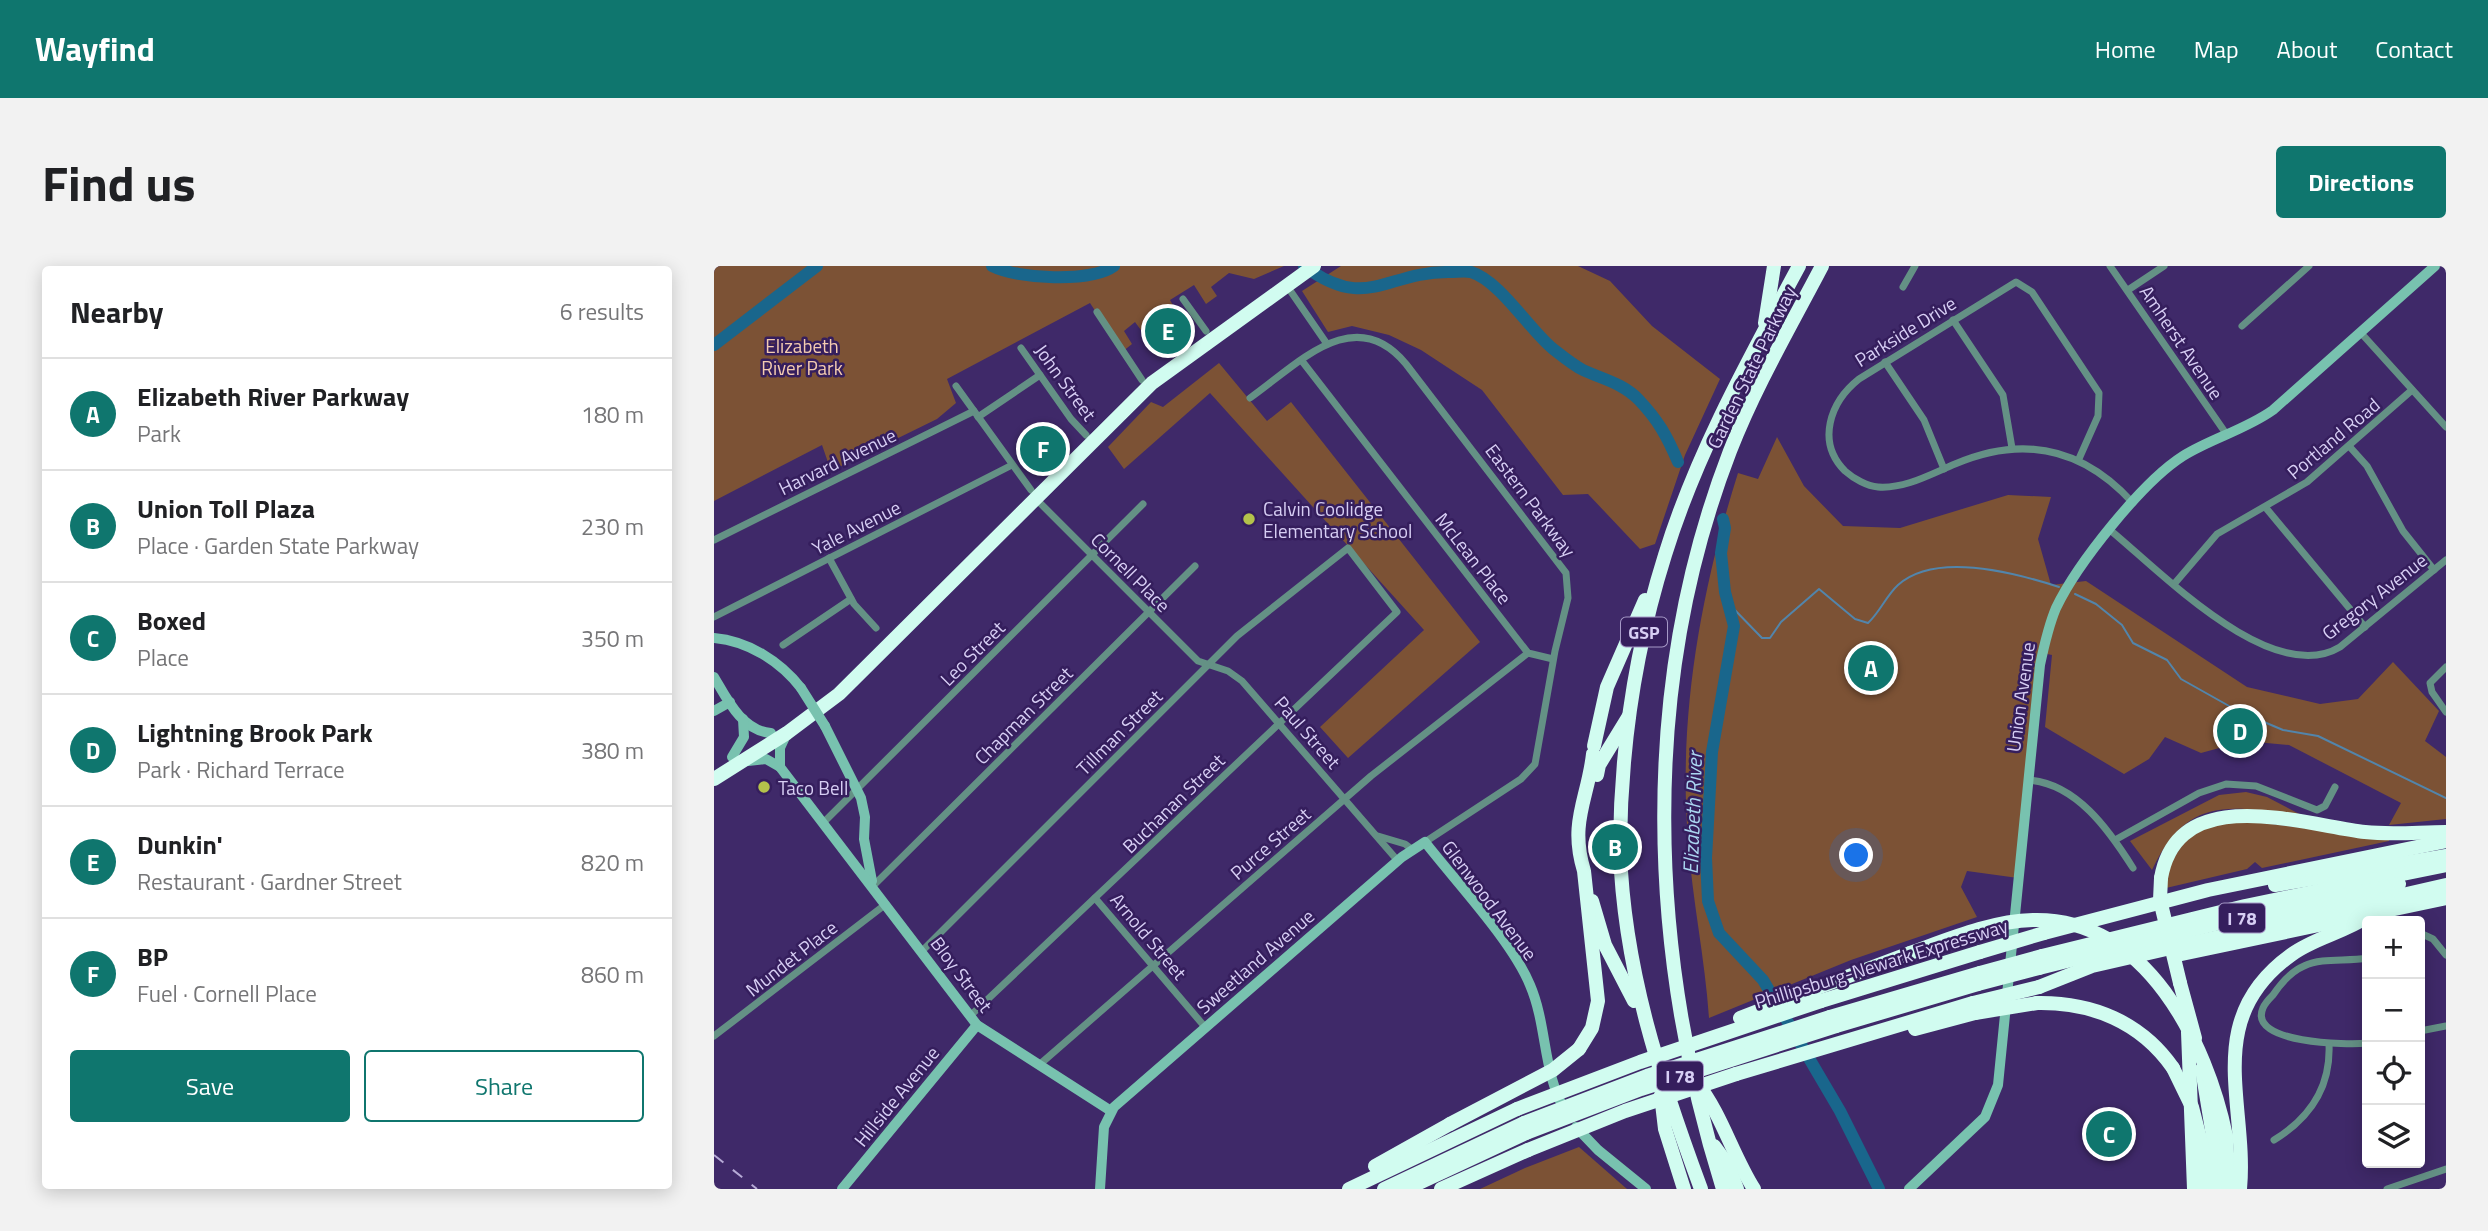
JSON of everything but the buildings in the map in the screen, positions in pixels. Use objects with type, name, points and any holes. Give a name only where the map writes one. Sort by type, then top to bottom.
[{"type":"highway","points":[[714,768],[735,761],[787,733],[849,685],[1033,494],[1086,435],[1142,380],[1206,331],[1292,276],[1314,266]]},
{"type":"highway","points":[[1765,331],[1773,266]]},
{"type":"highway","name":"Garden State Parkway","points":[[1701,1189],[1657,1066],[1627,941],[1620,847],[1622,783],[1645,629],[1665,554],[1704,452],[1799,266]]},
{"type":"highway","name":"Garden State Parkway","points":[[1723,1189],[1693,1078],[1668,925],[1664,797],[1676,654],[1703,535],[1724,470],[1754,398],[1822,266]]},
{"type":"highway","points":[[714,779],[838,683],[1033,494],[1162,374],[1292,276]]},
{"type":"highway","points":[[1644,1019],[1605,945],[1578,851],[1578,823],[1607,687],[1665,554]]},
{"type":"highway","points":[[1342,1189],[1354,1178],[1559,1066],[1579,1049],[1592,1028],[1598,1001],[1585,875],[1588,810],[1600,765],[1632,712]]},
{"type":"highway","points":[[2216,1189],[2216,1148],[2206,1094],[2194,1033],[2160,900],[2161,878],[2168,855],[2183,836],[2204,822],[2221,816],[2247,816],[2385,834],[2446,832]]},
{"type":"highway","name":"Phillipsburg-Newark Expressway","points":[[1349,1189],[1517,1109],[1817,995],[2085,922],[2281,874],[2446,841]]},
{"type":"highway","points":[[2085,922],[2155,912],[2334,873],[2446,856]]},
{"type":"highway","name":"Phillipsburg-Newark Expressway","points":[[1384,1189],[1525,1128],[1833,1021],[2245,906],[2446,865]]},
{"type":"highway","name":"Phillipsburg-Newark Expressway","points":[[2040,962],[2446,876]]},
{"type":"highway","points":[[2039,987],[2106,963],[2446,885]]},
{"type":"highway","name":"I 78","points":[[1441,1189],[1528,1150],[1662,1098],[1847,1038],[1974,1008],[2039,987],[2446,898]]},
{"type":"highway","points":[[2241,1189],[2232,1069],[2235,1044],[2248,1007],[2269,975],[2288,958],[2324,937],[2349,929],[2374,913]]},
{"type":"highway","points":[[1817,995],[1910,953],[1996,925],[2027,920],[2065,923],[2108,940],[2147,972],[2185,1023],[2211,1079],[2226,1136],[2229,1189]]},
{"type":"highway","points":[[2180,983],[2192,1070],[2194,1189]]},
{"type":"highway","points":[[1974,1008],[2036,1003],[2074,1004],[2111,1015],[2144,1036],[2173,1068],[2192,1107],[2205,1158],[2205,1189]]},
{"type":"highway","points":[[1657,1066],[1665,1129],[1684,1189]]},
{"type":"highway","points":[[1693,1078],[1716,1108],[1738,1160],[1754,1189]]},
{"type":"highway","name":"Phillipsburg-Newark Expressway","points":[[1406,1189],[1525,1128]]},
{"type":"highway","points":[[1708,1136],[1728,1165],[1737,1189]]},
{"type":"street","points":[[1903,287],[1915,266]]},
{"type":"street","name":"Amherst Avenue","points":[[2110,266],[2227,435]]},
{"type":"street","points":[[2128,290],[2164,266]]},
{"type":"street","points":[[2242,326],[2309,266]]},
{"type":"street","name":"Union Avenue","points":[[1909,1189],[1985,1117],[1996,1092],[2040,665],[2050,625],[2069,586],[2133,503],[2180,458],[2273,410],[2435,266]]},
{"type":"street","points":[[1292,276],[1327,344]]},
{"type":"street","name":"Parkside Drive","points":[[2078,461],[2098,416],[2099,393],[2027,287],[2011,284],[1850,386],[1838,402],[1828,429],[1829,445],[1836,459],[1857,480],[1881,487],[1910,482],[1975,456],[2012,448],[2038,449],[2078,461],[2111,480],[2133,503]]},
{"type":"street","points":[[1183,299],[1206,331]]},
{"type":"street","points":[[1097,312],[1142,380]]},
{"type":"street","points":[[1953,320],[2003,395],[2012,448]]},
{"type":"street","points":[[2361,333],[2446,427]]},
{"type":"street","name":"Eastern Parkway","points":[[1250,398],[1338,338],[1359,336],[1384,345],[1399,355],[1562,564],[1569,593],[1553,659],[1540,749],[1533,768],[1425,842]]},
{"type":"street","name":"John Street","points":[[1021,348],[1086,435]]},
{"type":"street","name":"McLean Place","points":[[1302,361],[1528,653]]},
{"type":"street","points":[[1885,362],[1924,420],[1944,469]]},
{"type":"street","name":"Harvard Avenue","points":[[714,540],[976,414],[1040,375]]},
{"type":"street","name":"Cornell Place","points":[[956,386],[1033,494],[1198,661],[1207,666]]},
{"type":"street","name":"Portland Road","points":[[2175,583],[2217,534],[2307,482],[2412,390]]},
{"type":"street","points":[[2349,446],[2367,466],[2403,531],[2434,570]]},
{"type":"street","name":"Yale Avenue","points":[[714,617],[1012,465]]},
{"type":"street","name":"Leo Street","points":[[823,823],[1143,504]]},
{"type":"street","points":[[2266,508],[2365,627]]},
{"type":"street","name":"Gregory Avenue","points":[[2110,530],[2219,620],[2289,655],[2309,657],[2328,653],[2365,627],[2446,560]]},
{"type":"street","name":"Buchanan Street","points":[[974,1020],[1095,898],[1397,612],[1348,548]]},
{"type":"street","name":"Tillman Street","points":[[923,950],[1252,622],[1348,548]]},
{"type":"street","points":[[829,558],[851,599],[876,628]]},
{"type":"street","name":"Chapman Street","points":[[873,886],[1195,566]]},
{"type":"street","points":[[783,645],[851,599]]},
{"type":"street","name":"Bloy Street","points":[[714,638],[739,643],[764,655],[801,688],[825,726],[858,789],[865,813],[864,839],[873,886]]},
{"type":"street","points":[[1528,653],[1553,659]]},
{"type":"street","name":"Purce Street","points":[[1039,1065],[1345,799],[1528,653]]},
{"type":"street","name":"Paul Street","points":[[1207,666],[1234,674],[1280,723],[1398,861]]},
{"type":"street","points":[[2446,667],[2430,680],[2432,692],[2446,712]]},
{"type":"street","points":[[714,677],[743,719],[755,729],[771,733]]},
{"type":"street","points":[[714,711],[730,702]]},
{"type":"street","points":[[743,719],[744,737],[735,761],[762,758],[780,767],[780,748],[787,733]]},
{"type":"street","name":"Bloy Street","points":[[780,767],[887,903],[974,1020],[1111,1111]]},
{"type":"street","points":[[2028,780],[2043,781],[2081,804],[2115,840],[2133,868]]},
{"type":"street","points":[[2115,840],[2218,786],[2256,786],[2317,810],[2325,806],[2335,787]]},
{"type":"street","name":"Paul Street","points":[[1375,834],[1405,844],[1413,850]]},
{"type":"street","points":[[849,856],[864,839]]},
{"type":"street","name":"Sweetland Avenue","points":[[1111,1111],[1398,861],[1425,842]]},
{"type":"street","name":"Glenwood Avenue","points":[[1425,842],[1507,945],[1528,979],[1540,1016],[1551,1080],[1565,1111],[1592,1144],[1646,1189]]},
{"type":"street","name":"Arnold Street","points":[[1095,898],[1205,1027]]},
{"type":"street","name":"Mundet Place","points":[[714,1036],[887,903]]},
{"type":"street","points":[[2425,935],[2439,945],[2446,956]]},
{"type":"street","points":[[2362,959],[2305,965],[2283,981],[2262,1008],[2265,1023],[2288,1036],[2329,1044],[2362,1043]]},
{"type":"street","name":"Hillside Avenue","points":[[842,1189],[974,1020]]},
{"type":"street","points":[[2425,1030],[2446,1026]]},
{"type":"street","points":[[2274,1140],[2299,1122],[2317,1100],[2327,1073],[2329,1044]]},
{"type":"street","points":[[1100,1189],[1104,1127],[1111,1111]]},
{"type":"street","points":[[2387,1189],[2446,1169]]},
{"type":"green space","name":"Elizabeth River Park","points":[[714,266],[1284,266],[1254,279],[1229,273],[1211,287],[1217,296],[1206,304],[1194,285],[1170,300],[1174,307],[1158,318],[1163,325],[1149,341],[1135,322],[1124,331],[1132,344],[1122,352],[1090,303],[947,379],[956,403],[937,419],[831,471],[822,445],[714,501]]},
{"type":"green space","points":[[1341,266],[1578,266],[1610,281],[1652,326],[1720,379],[1685,455],[1655,544],[1640,549],[1588,494],[1563,495],[1482,390],[1421,350],[1389,335],[1352,326],[1328,332],[1302,291]]},
{"type":"green space","points":[[1219,363],[1267,421],[1291,402],[1480,642],[1348,758],[1320,727],[1424,630],[1210,393],[1124,469],[1108,447],[1151,402],[1163,407]]},
{"type":"green space","points":[[1777,437],[1804,486],[1843,526],[1900,528],[2008,495],[2051,497],[2038,539],[2051,585],[2086,581],[2247,687],[2320,704],[2358,699],[2393,662],[2439,711],[2425,741],[2446,757],[2446,819],[2389,825],[2401,803],[2289,745],[2245,741],[2201,753],[2165,737],[2149,759],[2124,774],[2045,727],[2052,655],[2042,653],[2018,878],[1967,871],[1961,887],[1977,917],[1851,960],[1709,1018],[1692,884],[1686,793],[1686,746],[1695,654],[1713,562],[1738,473],[1758,479]]},
{"type":"green space","points":[[2246,792],[2267,797],[2305,817],[2234,809],[2215,810],[2197,816],[2181,828],[2166,845],[2152,870],[2130,841],[2219,795]]},
{"type":"green space","points":[[2248,821],[2389,841],[2262,868],[2255,862],[2247,869],[2166,888],[2173,860],[2192,835],[2214,825]]},
{"type":"green space","points":[[1579,1147],[1627,1189],[1480,1189],[1525,1168]]},
{"type":"waterway","name":"Elizabeth River","points":[[714,345],[817,266]]},
{"type":"waterway","name":"Elizabeth River","points":[[992,266],[1018,274],[1054,277],[1089,275],[1114,266]]},
{"type":"waterway","name":"Elizabeth River","points":[[1304,266],[1326,280],[1344,287],[1377,286],[1428,273],[1471,272],[1482,277],[1493,285],[1559,354],[1583,370],[1626,389],[1639,400],[1662,429],[1678,462]]},
{"type":"waterway","name":"Elizabeth River","points":[[1723,519],[1725,528],[1721,553],[1725,592],[1734,626],[1712,752],[1706,858],[1708,901],[1719,933],[1763,980],[1840,1111],[1879,1189]]},
{"type":"waterway","points":[[1729,604],[1762,638],[1770,638],[1781,622],[1819,589],[1855,619],[1868,623],[1898,585],[1914,575],[1933,569],[1954,567],[1999,571],[2059,587]]},
{"type":"waterway","points":[[2075,594],[2096,604],[2122,625],[2133,643],[2167,660],[2181,679],[2238,711],[2283,730],[2318,736],[2446,798]]},
{"type":"railway","points":[[714,1155],[757,1189]]},
{"type":"place","name":"Dunkin'","points":[[1168,331]]},
{"type":"place","name":"BP","points":[[1043,449]]},
{"type":"place","name":"Calvin Coolidge Elementary School","points":[[1249,519]]},
{"type":"place","name":"Elizabeth River Parkway","points":[[1871,668]]},
{"type":"place","name":"Lightning Brook Park","points":[[2240,731]]},
{"type":"place","name":"Taco Bell","points":[[764,787]]},
{"type":"place","name":"Union Toll Plaza","points":[[1615,847]]},
{"type":"place","name":"Boxed","points":[[2109,1134]]}]
